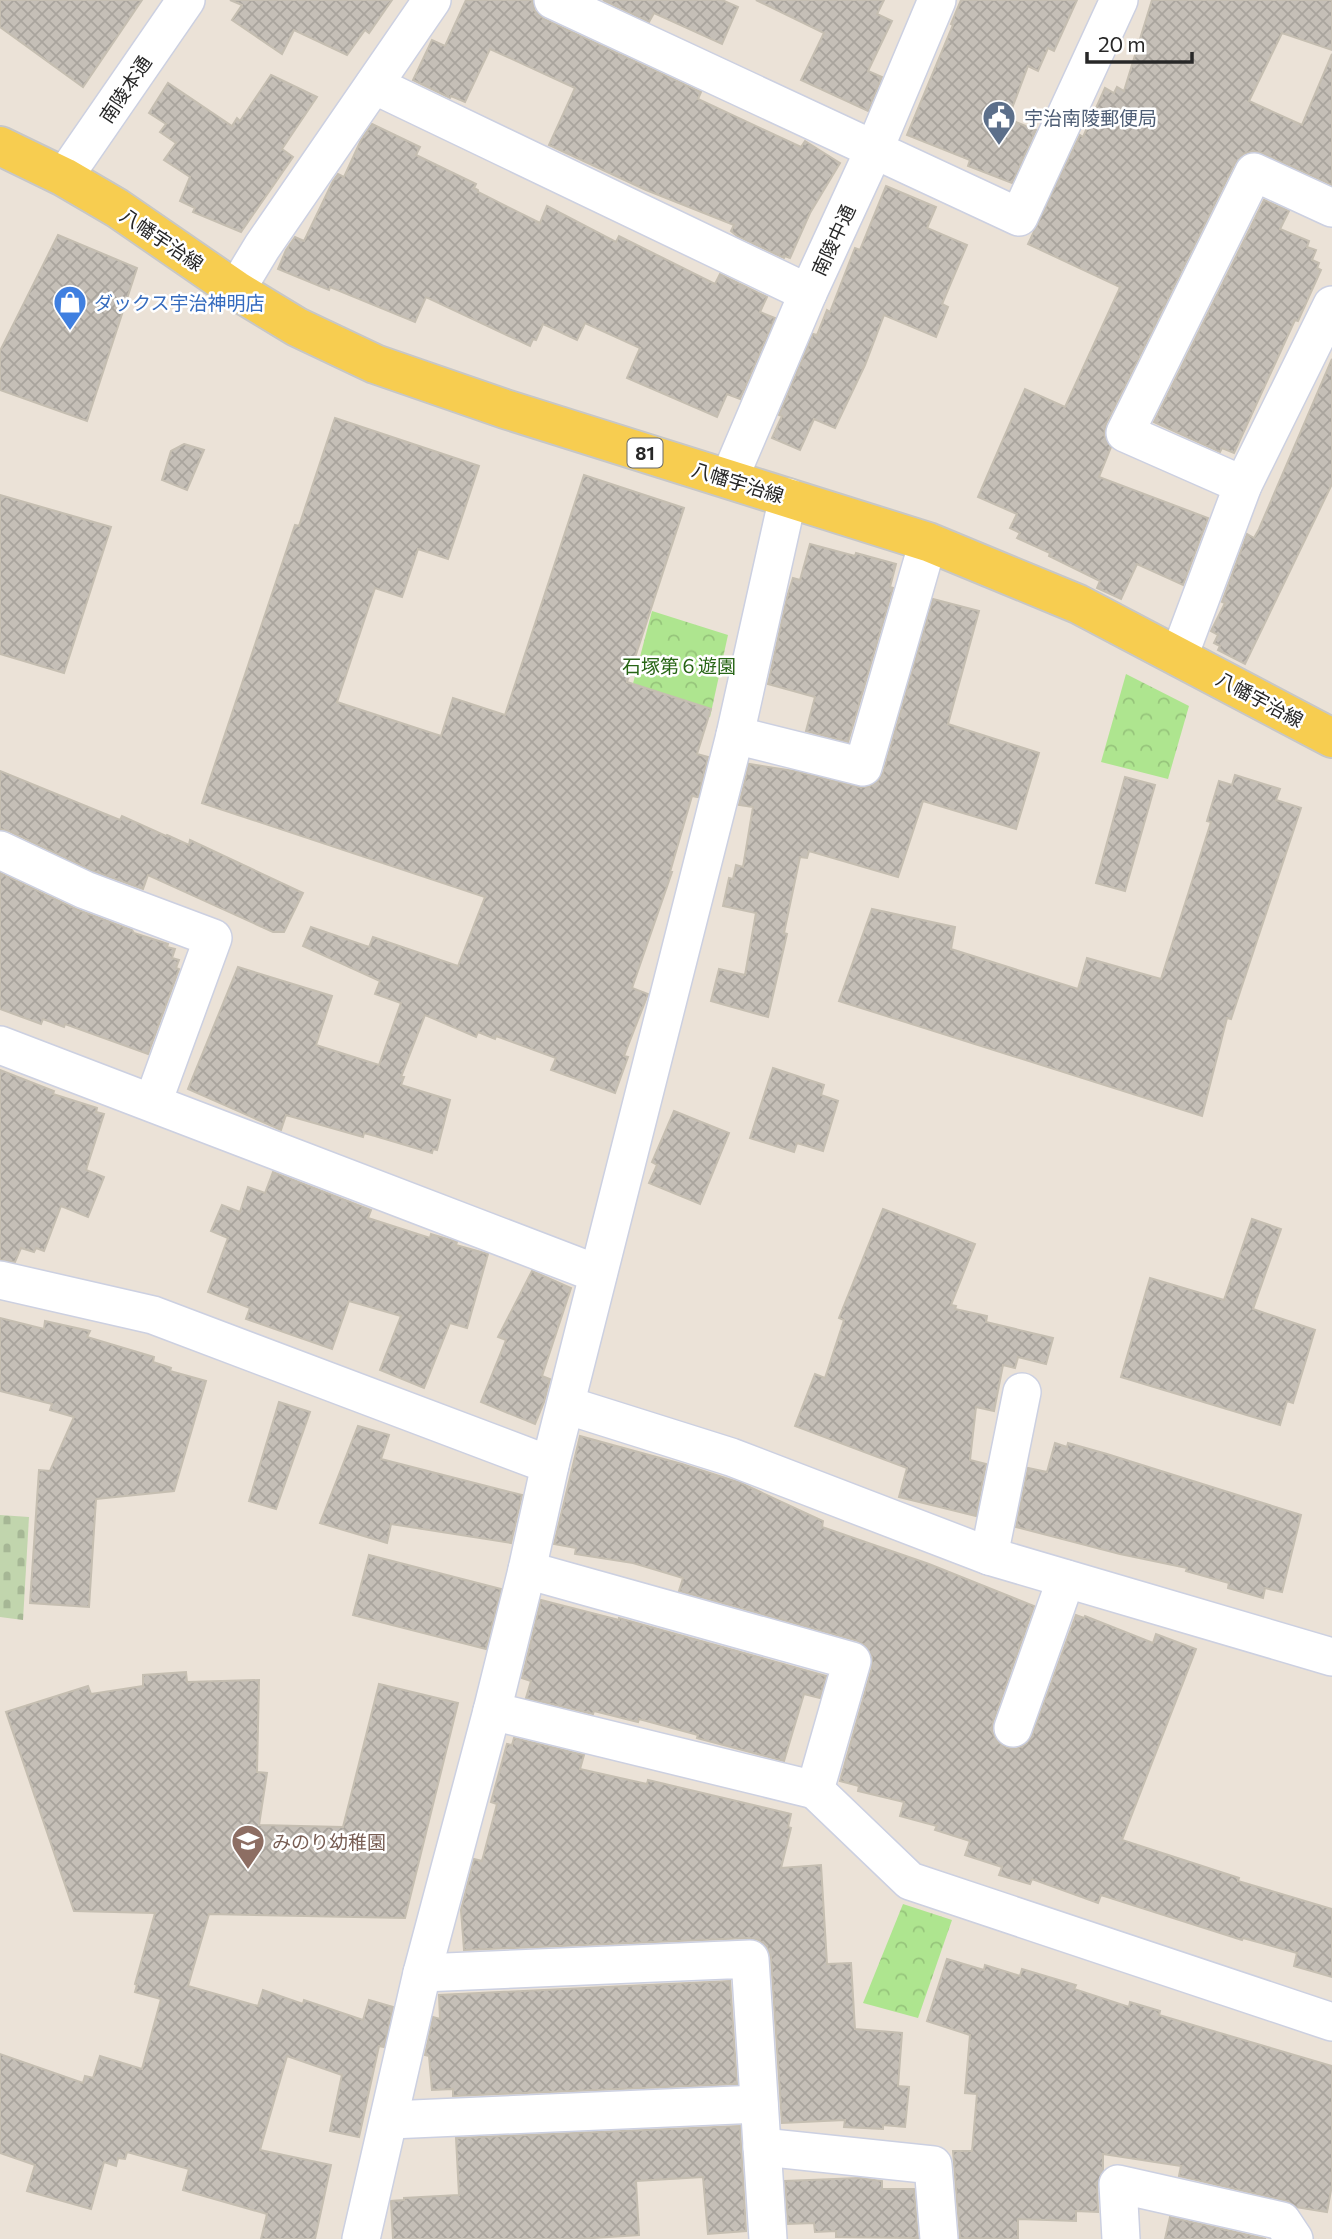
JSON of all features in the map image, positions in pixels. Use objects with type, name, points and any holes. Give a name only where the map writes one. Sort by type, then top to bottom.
[{"type":"main road","name":"八幡宇治線","points":[[0,146],[64,177],[117,208],[236,290],[297,327],[375,364],[505,409],[928,542],[1077,604],[1332,738]]},
{"type":"street","name":"南陵本通","points":[[64,177],[186,0]]},
{"type":"street","points":[[236,290],[262,247],[432,0]]},
{"type":"street","points":[[553,0],[1019,217],[1119,0]]},
{"type":"street","name":"南陵中通","points":[[729,479],[808,293],[874,150],[932,1]]},
{"type":"street","points":[[374,85],[808,293]]},
{"type":"street","points":[[1243,485],[1125,433],[1254,172],[1332,208]]},
{"type":"street","points":[[1179,656],[1243,485],[1332,305]]},
{"type":"street","points":[[361,2239],[422,1973],[492,1711],[550,1465],[735,735],[789,498]]},
{"type":"street","points":[[735,735],[863,768],[928,542]]},
{"type":"street","points":[[0,850],[85,890],[213,939],[153,1102]]},
{"type":"street","points":[[0,1045],[598,1274]]},
{"type":"street","points":[[0,1280],[153,1315],[550,1465]]},
{"type":"street","points":[[989,1556],[1022,1392]]},
{"type":"street","points":[[566,1405],[731,1457],[989,1556],[1332,1657]]},
{"type":"street","points":[[527,1570],[852,1661],[815,1790]]},
{"type":"street","points":[[1013,1728],[1066,1579]]},
{"type":"street","points":[[492,1711],[815,1790],[910,1881],[1332,2022]]},
{"type":"street","points":[[422,1973],[750,1959],[768,2239]]},
{"type":"street","points":[[390,2120],[759,2104]]},
{"type":"street","points":[[762,2147],[933,2165],[939,2239]]},
{"type":"street","points":[[1121,2239],[1118,2184],[1282,2221],[1294,2239]]},
{"type":"green space","name":"石塚第６遊園","points":[[652,611],[728,635],[710,717],[630,695]]},
{"type":"green space","points":[[1126,674],[1189,706],[1168,779],[1101,762]]},
{"type":"green space","points":[[0,1515],[29,1517],[23,1620],[0,1617]]},
{"type":"green space","points":[[903,1904],[952,1920],[918,2018],[863,2003]]},
{"type":"building","points":[[0,0],[142,0],[83,87],[0,27]]},
{"type":"building","points":[[230,0],[392,0],[369,33],[365,30],[347,55],[294,30],[282,54],[232,20],[242,5]]},
{"type":"building","points":[[466,0],[532,0],[535,11],[544,19],[701,92],[698,99],[801,147],[805,141],[840,163],[810,213],[790,258],[784,258],[737,236],[731,231],[734,225],[646,190],[549,145],[575,88],[490,49],[465,102],[451,96],[450,98],[413,80],[432,40],[445,46]]},
{"type":"building","points":[[603,0],[722,0],[738,7],[722,44],[654,13],[649,22]]},
{"type":"building","points":[[756,0],[884,0],[877,14],[892,21],[868,71],[882,77],[868,111],[801,80],[824,33]]},
{"type":"building","points":[[961,0],[1077,0],[1054,51],[1048,48],[1038,71],[1028,66],[1008,119],[1036,130],[1012,183],[968,166],[970,160],[907,135]]},
{"type":"building","points":[[1152,0],[1332,0],[1332,50],[1282,33],[1249,101],[1302,125],[1332,54],[1332,185],[1262,153],[1253,151],[1243,154],[1235,163],[1106,424],[1104,435],[1111,447],[1099,477],[1208,518],[1183,585],[1137,564],[1121,599],[1097,588],[1100,581],[1017,538],[1020,533],[1010,528],[1017,514],[978,497],[1025,389],[1065,407],[1120,287],[1028,244],[1105,88],[1114,93],[1117,87],[1124,91]]},
{"type":"building","points":[[271,75],[317,97],[282,149],[293,157],[241,232],[193,212],[195,208],[180,201],[190,177],[164,160],[176,143],[160,132],[166,124],[149,113],[168,83],[232,126],[237,118],[240,121]]},
{"type":"building","points":[[372,124],[420,147],[416,155],[476,184],[474,188],[478,192],[540,223],[547,206],[616,242],[619,236],[715,284],[720,274],[767,297],[760,312],[775,318],[740,399],[727,394],[717,417],[627,378],[640,348],[585,323],[577,340],[543,324],[536,340],[533,339],[530,346],[426,297],[415,322],[278,269],[295,237],[304,241],[333,181],[338,174],[344,177],[361,140]]},
{"type":"building","points":[[886,186],[936,207],[927,228],[967,245],[942,304],[948,307],[936,337],[884,315],[865,365],[835,428],[814,419],[800,450],[772,438],[782,416],[779,415],[813,334],[817,335],[827,310],[830,312],[855,248],[860,250]]},
{"type":"building","points":[[1264,200],[1289,211],[1280,229],[1309,241],[1307,247],[1316,250],[1312,260],[1319,263],[1317,268],[1321,270],[1234,453],[1222,448],[1220,452],[1154,422]]},
{"type":"building","points":[[58,235],[137,268],[87,421],[0,390],[0,351]]},
{"type":"building","points":[[1332,359],[1332,484],[1245,664],[1218,650],[1220,646],[1214,643],[1218,635],[1211,631],[1225,603],[1222,602],[1247,534],[1254,538],[1259,529]]},
{"type":"building","points":[[335,418],[479,466],[448,559],[418,549],[402,597],[375,588],[337,702],[441,736],[453,698],[505,715],[584,475],[684,508],[627,682],[711,709],[697,754],[708,757],[698,797],[692,796],[672,872],[632,988],[648,994],[624,1056],[628,1057],[615,1093],[551,1070],[556,1058],[496,1036],[495,1039],[478,1032],[476,1037],[425,1015],[401,1077],[404,1077],[401,1085],[450,1100],[437,1150],[433,1149],[432,1153],[364,1133],[363,1137],[286,1115],[281,1130],[188,1089],[238,967],[332,996],[316,1045],[379,1065],[401,1003],[375,994],[380,981],[303,946],[311,927],[369,947],[373,937],[458,966],[485,897],[202,803],[295,525],[299,526]]},
{"type":"building","points":[[184,444],[204,450],[187,490],[162,480],[171,451]]},
{"type":"building","points":[[0,495],[111,527],[64,673],[0,654]]},
{"type":"building","points":[[810,544],[896,564],[890,587],[893,588],[848,742],[806,731],[815,697],[768,684],[787,597],[793,578],[800,580]]},
{"type":"building","points":[[933,599],[979,611],[948,724],[1039,753],[1016,829],[923,801],[898,877],[809,851],[807,858],[800,857],[784,933],[787,934],[768,1017],[711,1001],[719,969],[745,975],[756,913],[723,906],[729,878],[733,879],[736,865],[743,867],[753,807],[739,805],[749,764],[794,771],[858,787],[868,787],[877,782],[883,773]]},
{"type":"building","points":[[0,771],[120,820],[122,816],[189,845],[190,840],[303,893],[284,932],[273,932],[148,875],[143,889],[93,871],[0,829]]},
{"type":"building","points":[[1235,775],[1280,789],[1276,800],[1301,808],[1231,1019],[1227,1018],[1202,1116],[839,1001],[872,909],[955,927],[951,949],[1078,989],[1087,958],[1161,979],[1211,822],[1207,821],[1219,781],[1232,785]]},
{"type":"building","points":[[1125,777],[1155,785],[1125,891],[1096,883]]},
{"type":"building","points":[[0,873],[76,909],[175,949],[172,958],[179,960],[176,968],[179,969],[148,1054],[65,1024],[64,1027],[43,1019],[41,1024],[0,1009]]},
{"type":"building","points":[[773,1068],[824,1085],[821,1095],[838,1101],[823,1151],[797,1143],[794,1152],[750,1138]]},
{"type":"building","points":[[0,1070],[54,1091],[53,1094],[97,1108],[96,1112],[104,1114],[86,1170],[104,1177],[88,1217],[61,1206],[44,1251],[36,1248],[34,1252],[21,1248],[15,1262],[0,1260]]},
{"type":"building","points":[[674,1111],[729,1133],[700,1204],[649,1183],[657,1165],[652,1162]]},
{"type":"building","points":[[273,1172],[371,1210],[368,1218],[430,1238],[431,1234],[457,1242],[456,1245],[488,1254],[467,1328],[450,1323],[424,1388],[380,1370],[401,1316],[349,1301],[332,1349],[246,1319],[250,1308],[208,1292],[228,1238],[211,1231],[222,1205],[240,1212],[248,1187],[265,1193]]},
{"type":"building","points":[[883,1209],[975,1244],[951,1305],[956,1306],[955,1309],[987,1316],[986,1322],[1053,1338],[1046,1364],[1018,1357],[1015,1368],[1003,1365],[994,1411],[976,1407],[970,1460],[986,1464],[976,1516],[899,1497],[907,1468],[795,1426],[815,1374],[825,1378],[844,1320],[839,1318]]},
{"type":"building","points":[[1252,1219],[1281,1229],[1253,1309],[1315,1330],[1293,1403],[1287,1401],[1280,1425],[1121,1377],[1150,1278],[1224,1300]]},
{"type":"building","points":[[532,1271],[571,1288],[542,1376],[550,1379],[535,1424],[481,1402],[506,1340],[498,1337]]},
{"type":"building","points":[[0,1318],[44,1329],[45,1321],[90,1331],[87,1337],[154,1357],[153,1362],[171,1368],[170,1371],[206,1381],[174,1491],[96,1499],[89,1607],[30,1603],[39,1470],[50,1471],[74,1417],[50,1410],[52,1404],[0,1391]]},
{"type":"building","points":[[279,1402],[310,1412],[276,1509],[249,1501]]},
{"type":"building","points":[[358,1426],[389,1435],[381,1459],[522,1495],[511,1543],[391,1524],[387,1543],[320,1523]]},
{"type":"building","points":[[580,1436],[741,1483],[823,1521],[822,1527],[929,1564],[1034,1606],[993,1722],[992,1731],[997,1741],[1007,1748],[1016,1749],[1026,1744],[1032,1736],[1076,1615],[1085,1616],[1153,1643],[1156,1634],[1196,1649],[1122,1840],[1239,1878],[1238,1881],[1332,1909],[1332,1977],[1294,1966],[1297,1953],[1243,1938],[1242,1940],[1101,1895],[1098,1903],[1032,1879],[1030,1884],[999,1875],[1002,1867],[965,1855],[970,1841],[935,1830],[937,1826],[900,1816],[904,1802],[858,1791],[859,1786],[840,1781],[872,1667],[872,1657],[867,1647],[858,1641],[679,1591],[683,1578],[633,1563],[575,1554],[576,1548],[554,1544]]},
{"type":"building","points":[[1055,1443],[1067,1447],[1068,1443],[1107,1454],[1301,1515],[1282,1592],[1265,1588],[1263,1598],[1228,1588],[1229,1583],[1186,1571],[1187,1568],[1016,1527],[1028,1468],[1047,1472]]},
{"type":"building","points":[[369,1555],[501,1589],[486,1649],[353,1615]]},
{"type":"building","points":[[541,1600],[619,1618],[826,1676],[820,1698],[804,1694],[784,1761],[697,1738],[698,1735],[639,1719],[638,1722],[594,1711],[593,1714],[526,1698],[531,1681],[522,1678]]},
{"type":"building","points":[[186,1672],[187,1682],[259,1680],[257,1772],[267,1773],[259,1825],[343,1827],[379,1684],[458,1703],[405,1918],[209,1914],[188,1986],[258,2006],[263,1990],[303,2004],[304,2000],[363,2020],[369,2000],[393,2007],[384,2047],[379,2046],[359,2137],[330,2131],[342,2075],[287,2056],[260,2150],[331,2165],[315,2239],[261,2239],[267,2214],[183,2190],[189,2169],[127,2152],[125,2159],[118,2158],[116,2166],[104,2162],[91,2209],[27,2191],[35,2165],[0,2153],[0,2054],[83,2083],[85,2076],[93,2078],[100,2056],[142,2069],[161,1999],[135,1992],[155,1913],[74,1911],[6,1712],[88,1686],[91,1694],[143,1686],[143,1675]]},
{"type":"building","points":[[514,1738],[584,1755],[580,1769],[647,1784],[648,1780],[791,1814],[788,1827],[791,1828],[781,1868],[821,1865],[827,1964],[851,1963],[855,2029],[902,2033],[898,2086],[909,2087],[905,2127],[844,2127],[845,2120],[782,2123],[771,1958],[767,1947],[759,1940],[749,1938],[464,1950],[461,1910],[474,1859],[482,1861],[497,1804],[491,1802],[507,1744],[512,1745]]},
{"type":"building","points":[[947,1959],[984,1970],[985,1965],[1020,1976],[1022,1969],[1076,1985],[1074,1989],[1129,2007],[1130,2002],[1160,2011],[1159,2015],[1332,2066],[1332,2185],[1327,2212],[1296,2207],[1287,2201],[1179,2176],[1181,2166],[1103,2154],[1103,2170],[1097,2185],[1098,2212],[1076,2211],[1076,2221],[1018,2219],[1018,2239],[960,2238],[953,2151],[972,2151],[977,2094],[965,2093],[970,2035],[927,2021]]},
{"type":"building","points":[[730,1981],[737,2084],[453,2096],[453,2089],[432,2090],[429,2056],[425,2055],[433,2017],[440,2019],[439,1995]]},
{"type":"building","points":[[740,2126],[746,2231],[708,2234],[703,2177],[636,2181],[639,2235],[578,2239],[393,2239],[391,2201],[459,2195],[456,2138]]},
{"type":"building","points":[[860,2178],[882,2181],[882,2189],[914,2189],[918,2238],[836,2237],[836,2231],[815,2232],[814,2223],[788,2224],[785,2181]]},
{"type":"building","points":[[1170,2217],[1266,2239],[1165,2239]]},
{"type":"place","name":"宇治南陵郵便局","points":[[999,147]]},
{"type":"place","name":"ダックス宇治神明店","points":[[70,332]]},
{"type":"place","name":"みのり幼稚園","points":[[248,1871]]}]
